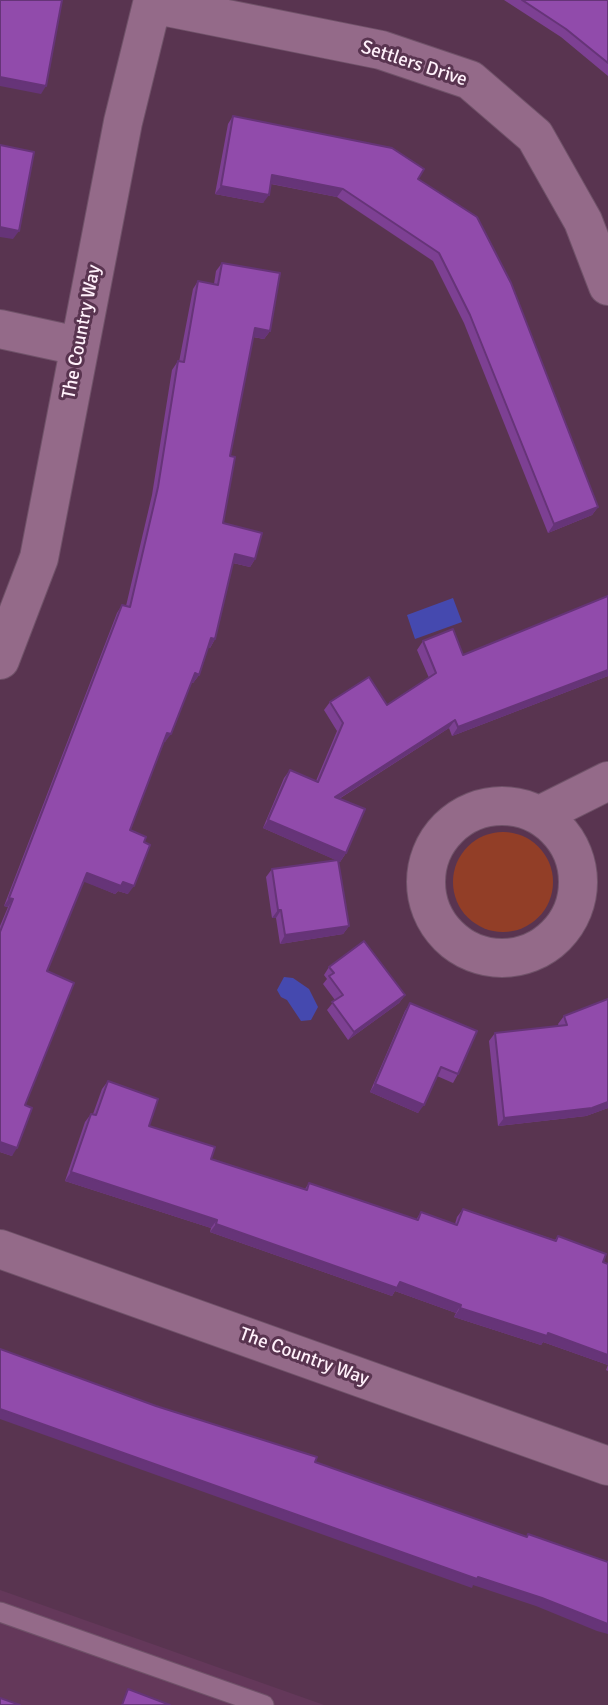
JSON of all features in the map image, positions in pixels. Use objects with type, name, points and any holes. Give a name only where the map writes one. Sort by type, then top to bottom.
[{"type":"street","name":"Settlers Drive","points":[[153,2],[381,50],[470,80],[535,136],[583,221],[608,286]]},
{"type":"street","name":"The Country Way","points":[[0,660],[39,558],[123,122],[153,2]]},
{"type":"street","points":[[0,329],[78,345]]},
{"type":"street","points":[[540,815],[608,781]]},
{"type":"street","name":"The Country Way","points":[[0,1249],[608,1466]]},
{"type":"lane","points":[[0,1612],[264,1705]]},
{"type":"shaded area","points":[[453,598],[462,622],[415,639],[407,615]]},
{"type":"shaded area","points":[[503,832],[522,836],[539,846],[549,863],[553,882],[549,901],[539,918],[522,928],[503,932],[484,928],[467,918],[457,901],[453,882],[457,863],[467,846],[484,836]]},
{"type":"shaded area","points":[[284,977],[293,978],[309,989],[318,1007],[311,1020],[301,1021],[287,1000],[281,997],[277,990]]},
{"type":"shaded area","points":[[0,1590],[324,1705],[0,1705]]},
{"type":"building","points":[[0,0],[62,0],[46,86],[0,77]]},
{"type":"building","points":[[522,0],[608,0],[608,63],[566,29]]},
{"type":"building","points":[[233,116],[392,148],[424,169],[418,179],[477,217],[511,283],[598,507],[554,524],[470,315],[439,253],[343,189],[272,175],[269,195],[221,186]]},
{"type":"building","points":[[0,145],[34,152],[19,231],[0,227]]},
{"type":"building","points":[[222,263],[280,273],[270,331],[255,328],[230,456],[235,457],[223,523],[262,533],[255,559],[235,554],[215,639],[211,638],[199,675],[195,673],[171,734],[167,733],[130,830],[146,837],[144,842],[150,845],[134,886],[123,882],[121,886],[87,873],[47,971],[74,983],[25,1105],[32,1108],[17,1148],[0,1142],[0,932],[13,899],[9,898],[122,605],[130,607],[158,487],[178,361],[184,362],[198,281],[218,285]]},
{"type":"building","points":[[608,596],[608,670],[458,727],[455,720],[335,797],[365,809],[346,853],[268,820],[290,770],[318,782],[343,723],[330,702],[369,677],[387,705],[436,673],[423,641],[453,629],[463,655]]},
{"type":"building","points":[[338,860],[349,926],[285,935],[272,869]]},
{"type":"building","points":[[364,941],[405,995],[354,1032],[332,1002],[343,995],[329,976],[334,973],[329,967]]},
{"type":"building","points":[[608,999],[608,1102],[592,1108],[504,1118],[495,1033],[567,1025],[564,1016]]},
{"type":"building","points":[[410,1003],[477,1031],[458,1074],[441,1067],[424,1105],[375,1084]]},
{"type":"building","points":[[108,1081],[158,1099],[149,1126],[215,1147],[211,1159],[307,1190],[309,1183],[418,1220],[421,1212],[457,1225],[463,1209],[556,1241],[558,1236],[606,1254],[603,1262],[608,1264],[608,1355],[548,1333],[547,1336],[460,1308],[461,1305],[400,1282],[397,1288],[216,1224],[217,1220],[71,1172],[91,1114],[96,1115]]},
{"type":"building","points":[[0,1349],[156,1406],[317,1457],[315,1462],[527,1537],[528,1534],[608,1562],[608,1624],[542,1598],[478,1577],[477,1579],[0,1409]]},
{"type":"building","points":[[128,1689],[170,1705],[122,1705]]},
{"type":"building","points":[[0,1698],[20,1705],[0,1705]]}]
